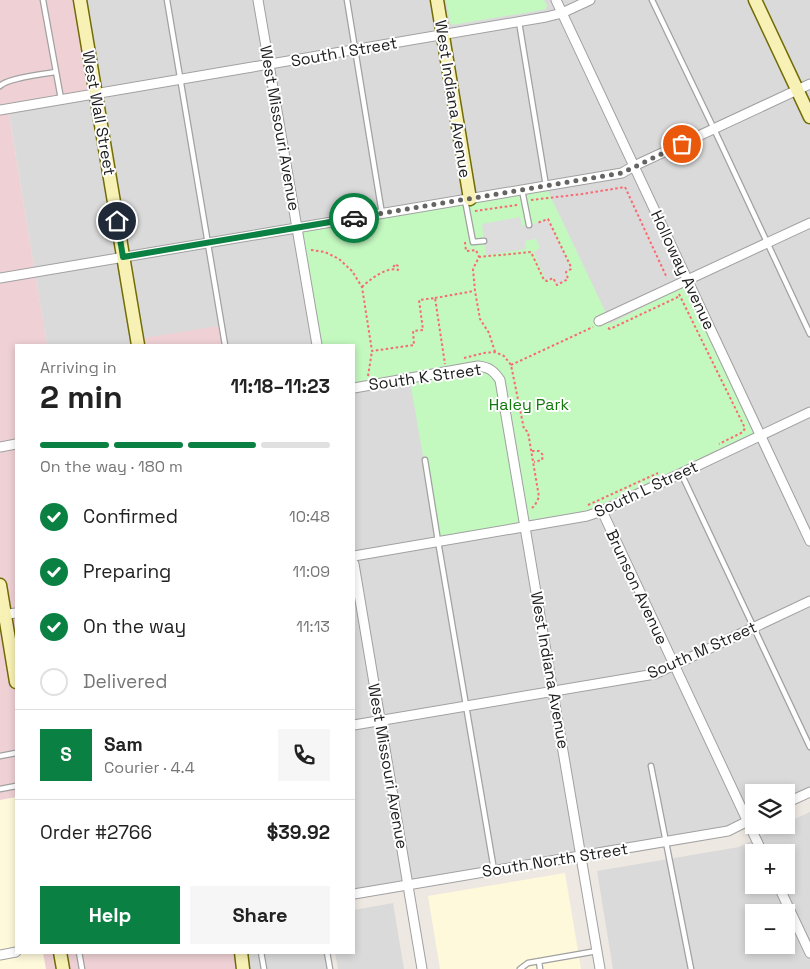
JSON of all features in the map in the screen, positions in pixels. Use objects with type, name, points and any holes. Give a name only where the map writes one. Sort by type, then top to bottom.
[{"type":"street","name":"West Wall Street","points":[[80,0],[138,344]]},
{"type":"street","name":"West Missouri Avenue","points":[[258,0],[317,344]]},
{"type":"street","name":"West Indiana Avenue","points":[[437,0],[467,203]]},
{"type":"street","name":"Holloway Avenue","points":[[556,0],[810,541]]},
{"type":"street","name":"South I Street","points":[[0,110],[519,22],[562,13],[590,0]]},
{"type":"street","points":[[755,0],[810,117]]},
{"type":"street","points":[[0,278],[382,214],[467,203],[522,190],[622,173],[810,84]]},
{"type":"street","points":[[599,321],[810,222]]},
{"type":"street","name":"South K Street","points":[[355,388],[478,366],[485,367],[494,372]]},
{"type":"street","name":"West Indiana Avenue","points":[[494,372],[501,385],[600,969]]},
{"type":"street","name":"South L Street","points":[[355,556],[587,516],[602,511],[810,412]]},
{"type":"street","points":[[0,447],[15,444]]},
{"type":"street","name":"Brunson Avenue","points":[[602,511],[745,808]]},
{"type":"street","name":"West Missouri Avenue","points":[[355,570],[422,969]]},
{"type":"street","points":[[0,585],[7,614],[15,674]]},
{"type":"street","name":"South M Street","points":[[355,725],[655,674],[810,601]]},
{"type":"street","points":[[795,799],[810,792]]},
{"type":"street","name":"South North Street","points":[[355,894],[728,832],[745,823]]},
{"type":"street","points":[[782,894],[810,954]]},
{"type":"street","points":[[0,955],[15,952]]},
{"type":"street","points":[[60,954],[63,969]]},
{"type":"street","points":[[241,954],[243,969]]},
{"type":"lane","points":[[43,0],[61,99]]},
{"type":"lane","points":[[167,0],[225,344]]},
{"type":"lane","points":[[347,0],[382,214]]},
{"type":"lane","points":[[652,0],[810,334]]},
{"type":"lane","points":[[519,22],[546,186]]},
{"type":"lane","points":[[0,86],[15,80],[56,72]]},
{"type":"lane","points":[[522,190],[529,225]]},
{"type":"lane","points":[[467,203],[473,242],[484,240]]},
{"type":"lane","points":[[425,460],[494,870]]},
{"type":"lane","points":[[681,473],[810,747]]},
{"type":"lane","points":[[0,756],[15,753]]},
{"type":"lane","points":[[651,766],[691,969]]},
{"type":"lane","points":[[0,789],[15,786]]},
{"type":"lane","points":[[520,969],[528,962],[598,952]]},
{"type":"lane","points":[[79,954],[82,969]]},
{"type":"lane","points":[[261,954],[264,969]]},
{"type":"lane","points":[[327,954],[330,969]]},
{"type":"lane","points":[[539,961],[540,969]]},
{"type":"path","points":[[532,206],[530,200],[533,199],[624,187],[668,280],[681,298],[745,428],[743,432],[718,444]]},
{"type":"path","points":[[467,203],[473,212],[518,205],[524,202]]},
{"type":"path","points":[[495,352],[490,333],[480,319],[475,291],[473,269],[479,258],[531,252],[544,280],[553,278],[557,285],[568,279],[566,272],[571,269],[548,219],[538,223],[534,222]]},
{"type":"path","points":[[308,245],[309,250],[325,252],[338,259],[352,271],[362,287],[372,351],[368,376]]},
{"type":"path","points":[[362,287],[374,277],[393,268]]},
{"type":"path","points":[[372,351],[414,345],[413,332],[423,330],[419,300],[475,291]]},
{"type":"path","points":[[434,298],[446,372]]},
{"type":"path","points":[[461,359],[495,352],[504,356],[511,365],[524,429],[528,432],[534,462],[539,497],[531,509],[533,514]]},
{"type":"path","points":[[532,451],[539,451],[543,455],[542,460],[534,462]]},
{"type":"path","points":[[584,506],[659,472]]},
{"type":"shaded area","points":[[0,0],[80,0],[96,94],[8,109],[47,344],[15,344],[15,954],[241,954],[243,969],[0,969]]},
{"type":"shaded area","points":[[80,0],[810,0],[810,794],[795,801],[795,784],[745,784],[745,824],[733,830],[355,894],[355,344],[227,344],[224,325],[142,344],[47,344],[8,108]]},
{"type":"shaded area","points":[[520,217],[522,226],[548,219],[571,269],[566,272],[568,279],[556,285],[553,278],[546,281],[534,252],[540,248],[536,239],[525,241],[526,249],[486,255],[482,224]]},
{"type":"shaded area","points":[[224,325],[227,344],[138,344],[137,339]]},
{"type":"shaded area","points":[[15,797],[15,954],[43,954],[46,969],[0,969],[0,800]]},
{"type":"shaded area","points":[[810,812],[810,969],[613,969],[597,871],[739,847],[765,834],[795,834],[795,819]]},
{"type":"shaded area","points":[[565,873],[581,969],[440,969],[428,896]]},
{"type":"shaded area","points":[[393,903],[404,969],[338,969],[335,954],[355,954],[355,910]]},
{"type":"shaded area","points":[[241,954],[330,954],[332,969],[243,969]]},
{"type":"green space","points":[[446,0],[544,0],[547,5],[546,9],[542,10],[452,25]]},
{"type":"green space","name":"Haley Park","points":[[548,191],[610,324],[686,285],[754,433],[586,512],[529,520],[438,541],[409,376],[355,384],[355,344],[320,344],[301,231]]},
{"type":"way so far","points":[[354,218],[622,173],[682,144]]},
{"type":"route","points":[[117,221],[123,257],[354,218]]}]
